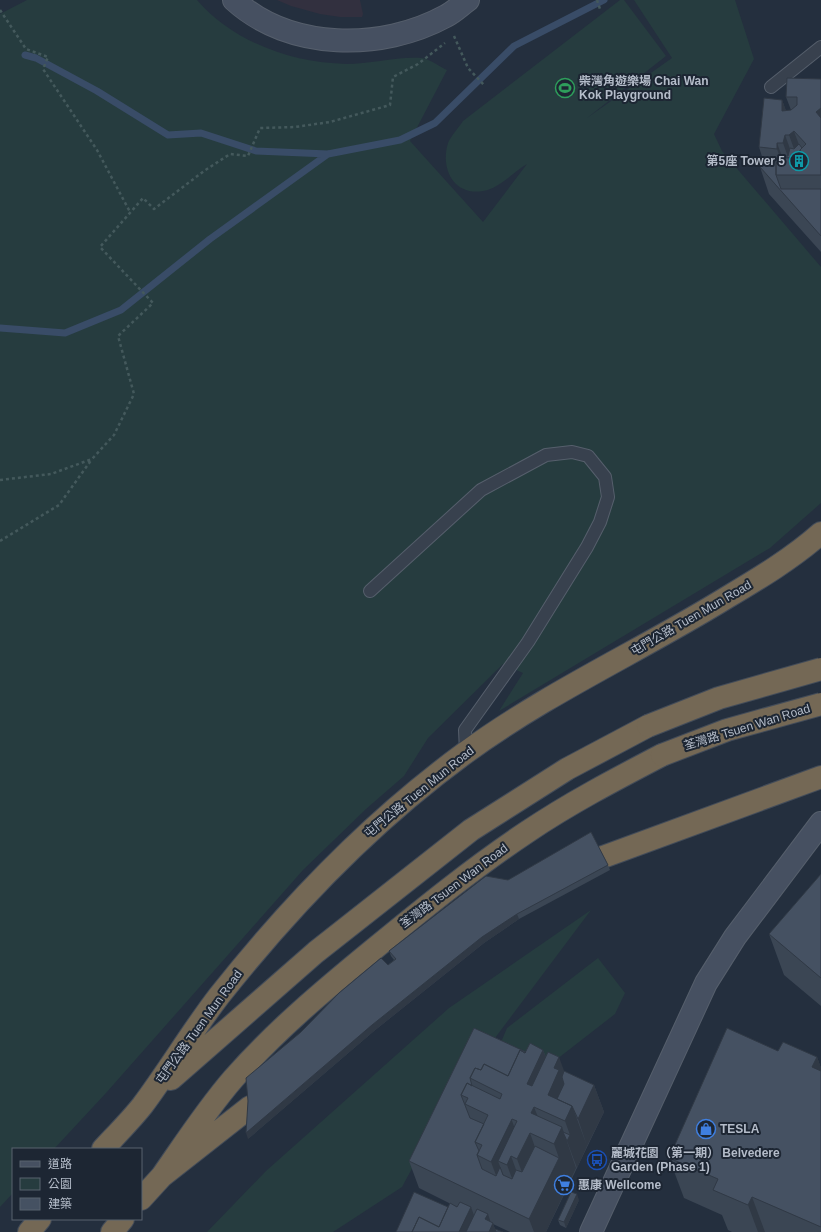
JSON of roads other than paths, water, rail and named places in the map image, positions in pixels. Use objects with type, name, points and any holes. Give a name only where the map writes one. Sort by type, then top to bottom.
[{"type":"highway","name":"屯門公路 Tuen Mun Road","points":[[104,1148],[141,1107],[218,998],[283,920],[355,844],[396,808],[466,752],[552,697],[710,608],[761,577],[821,533]]},
{"type":"highway","points":[[141,1107],[192,1059],[316,952],[471,830],[562,772],[648,726],[718,698],[821,668]]},
{"type":"highway","name":"荃灣路 Tsuen Wan Road","points":[[162,1176],[213,1104],[233,1079],[292,1019],[415,914],[510,844],[592,793],[662,755],[727,730],[821,704]]},
{"type":"highway","points":[[603,857],[821,777]]},
{"type":"highway","points":[[142,1199],[162,1176],[250,1107]]},
{"type":"highway","points":[[29,1232],[39,1220]]},
{"type":"highway","points":[[112,1232],[122,1220]]},
{"type":"street","points":[[234,0],[262,20],[292,33],[322,39],[351,41],[382,37],[416,29],[446,16],[468,0]]},
{"type":"street","points":[[591,1232],[706,983],[735,937],[821,824]]},
{"type":"lane","points":[[771,87],[821,47]]},
{"type":"lane","points":[[370,591],[481,490],[546,455],[572,452],[588,456],[605,477],[608,497],[600,522],[587,547],[528,642],[465,730],[466,752]]},
{"type":"waterway","points":[[25,55],[36,58],[97,91],[168,135],[201,133],[256,151],[328,154],[400,140],[435,123],[514,46],[604,0]]},
{"type":"waterway","points":[[0,328],[65,333],[121,310],[210,239],[328,154]]},
{"type":"place","name":"柴灣角遊樂場 Chai Wan Kok Playground","points":[[565,88]]},
{"type":"place","name":"第5座 Tower 5","points":[[799,161]]},
{"type":"place","name":"TESLA","points":[[706,1129]]},
{"type":"place","name":"麗城花園（第一期） Belvedere Garden (Phase 1)","points":[[597,1160]]},
{"type":"place","name":"惠康 Wellcome","points":[[564,1185]]}]
